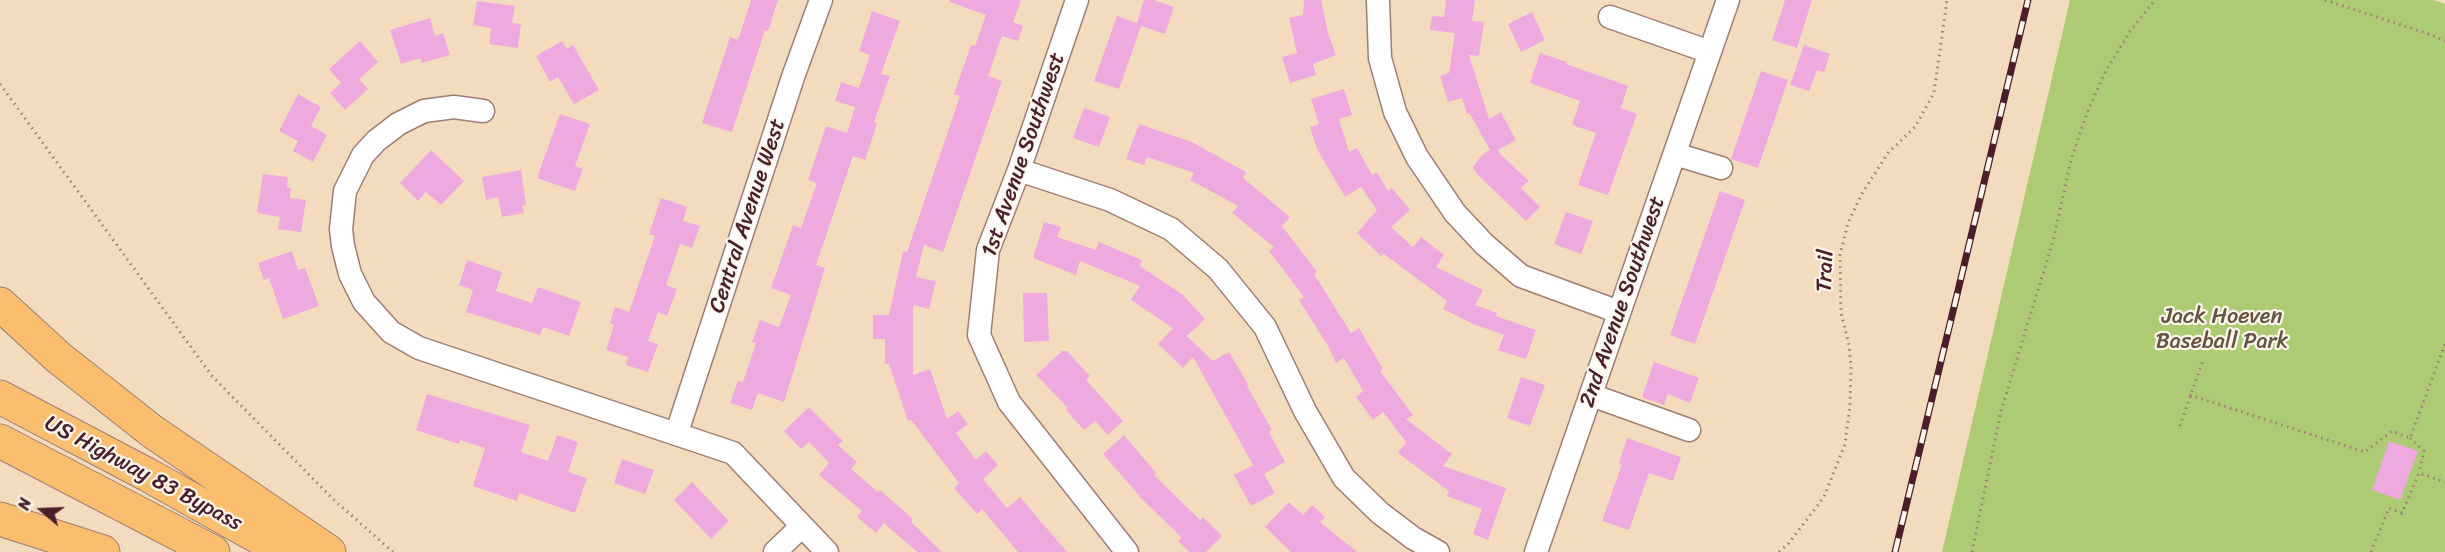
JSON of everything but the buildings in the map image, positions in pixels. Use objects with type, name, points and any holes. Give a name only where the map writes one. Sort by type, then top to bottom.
[{"type":"highway","points":[[0,304],[59,358],[153,432],[329,552]]},
{"type":"highway","name":"US Highway 83 Bypass","points":[[0,398],[148,475],[285,552]]},
{"type":"highway","name":"US Highway 83 Bypass","points":[[0,441],[213,552]]},
{"type":"highway","points":[[0,519],[103,552]]},
{"type":"street","name":"Central Avenue West","points":[[677,432],[821,0]]},
{"type":"street","name":"1st Avenue Southwest","points":[[1077,0],[1019,170],[988,250],[979,335],[1009,402],[1127,552]]},
{"type":"street","points":[[1378,0],[1380,58],[1395,112],[1417,157],[1455,213],[1484,244],[1521,276],[1619,312]]},
{"type":"street","name":"2nd Avenue Southwest","points":[[1536,552],[1728,0]]},
{"type":"street","points":[[1610,17],[1710,52]]},
{"type":"street","points":[[483,111],[454,107],[424,111],[398,124],[376,141],[363,155],[345,191],[341,229],[350,274],[364,302],[391,332],[419,348],[677,432],[733,453],[827,552]]},
{"type":"street","points":[[1675,154],[1721,168]]},
{"type":"street","points":[[1019,170],[1110,200],[1171,229],[1218,269],[1265,327],[1305,411],[1344,478],[1380,513],[1413,538],[1438,552]]},
{"type":"street","points":[[1591,395],[1689,430]]},
{"type":"street","points":[[775,552],[802,526]]},
{"type":"path","name":"Trail","points":[[1779,552],[1789,543],[1824,497],[1845,444],[1850,406],[1851,368],[1849,345],[1841,314],[1840,255],[1848,223],[1861,195],[1887,153],[1915,127],[1935,93],[1947,0]]},
{"type":"path","points":[[1972,552],[2001,411],[2053,241],[2071,160],[2087,113],[2104,74],[2131,30],[2155,0]]},
{"type":"path","points":[[2325,0],[2445,41]]},
{"type":"path","points":[[0,84],[212,376],[335,501],[393,552]]},
{"type":"path","points":[[2410,438],[2445,344]]},
{"type":"path","points":[[2180,426],[2203,360]]},
{"type":"path","points":[[2190,395],[2365,452],[2392,431],[2410,438],[2424,451],[2419,473],[2402,513],[2389,508],[2371,552]]},
{"type":"path","points":[[2419,473],[2445,482]]},
{"type":"green space","name":"Jack Hoeven Baseball Park","points":[[2070,0],[2433,0],[2445,4],[2445,552],[1942,552]]},
{"type":"railway","points":[[1895,552],[2028,0]]}]
